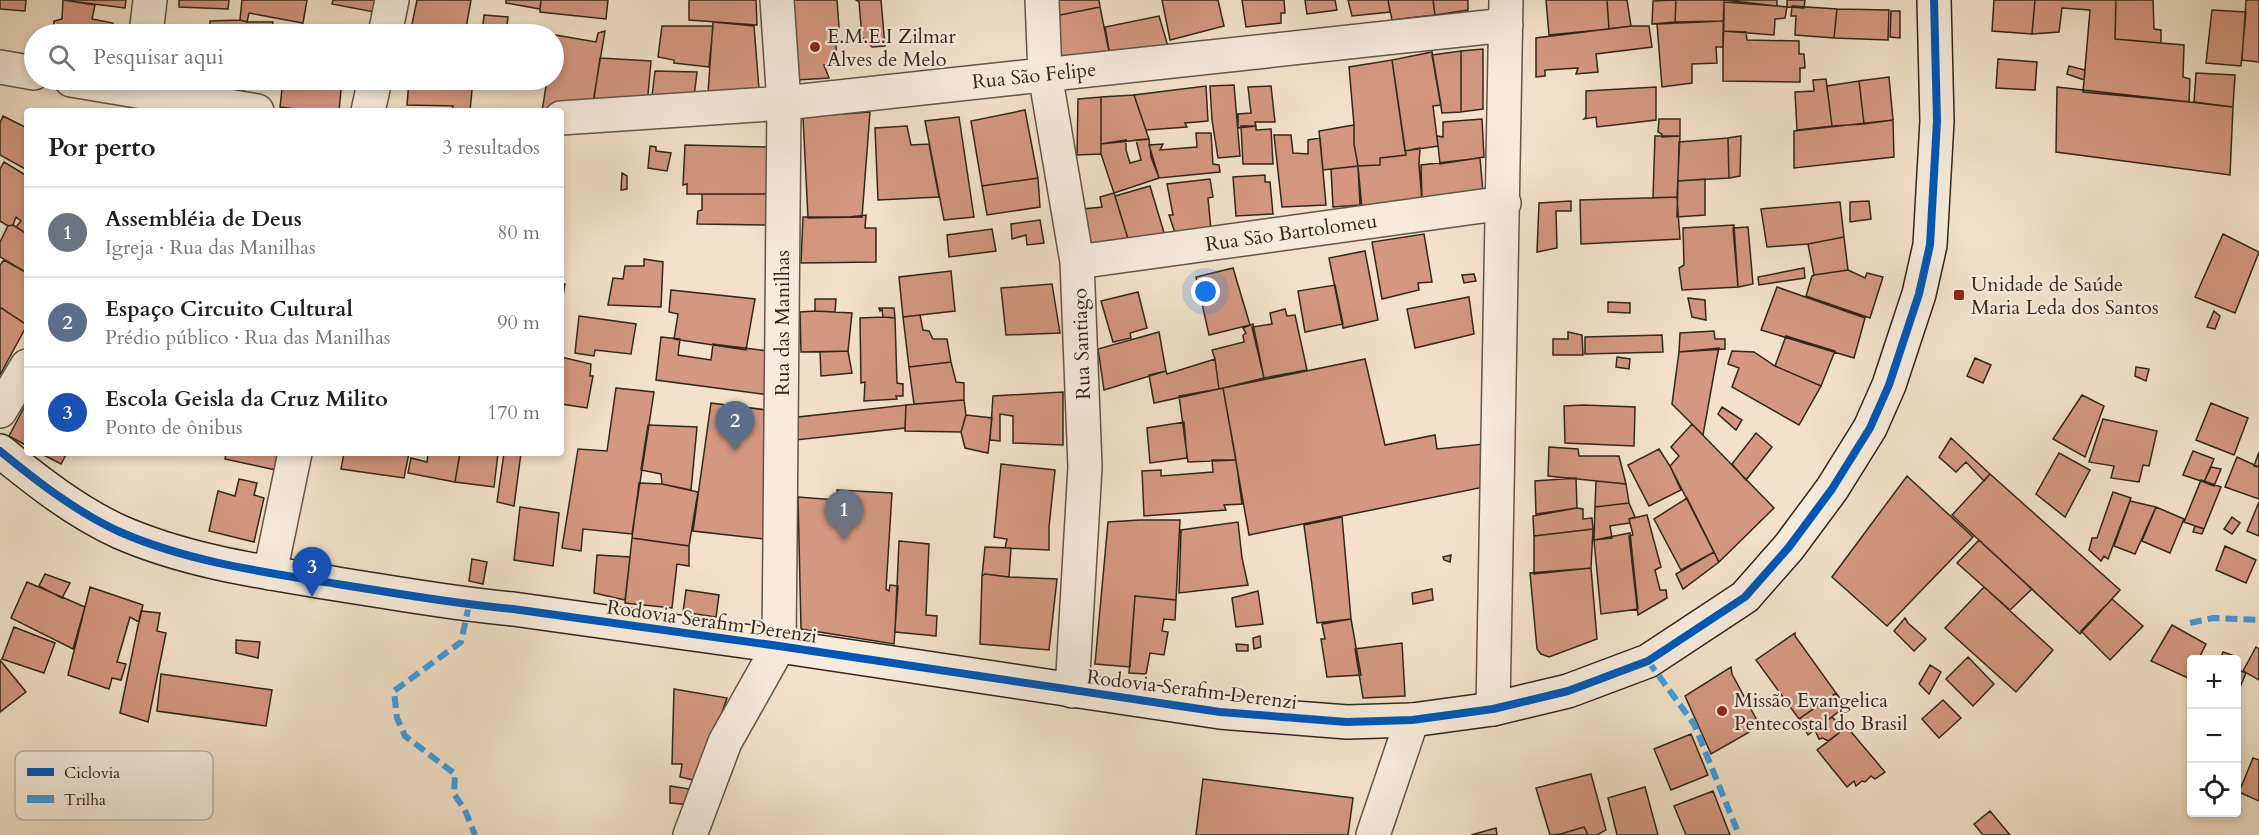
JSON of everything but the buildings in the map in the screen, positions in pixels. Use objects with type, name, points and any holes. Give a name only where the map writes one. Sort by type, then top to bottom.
[{"type":"street","points":[[147,24],[150,0]]},
{"type":"street","points":[[387,24],[392,0]]},
{"type":"street","name":"Rua das Manilhas","points":[[777,0],[784,103],[779,646]]},
{"type":"street","name":"Rua Santiago","points":[[1042,0],[1045,74],[1077,261],[1085,467],[1072,691]]},
{"type":"street","name":"Rodovia Serafim Derenzi","points":[[0,451],[47,489],[119,531],[184,556],[270,573],[469,605],[513,609],[779,646],[1220,712],[1347,722],[1412,720],[1493,709],[1568,691],[1648,661],[1744,597],[1789,547],[1832,489],[1870,428],[1889,385],[1919,294],[1930,245],[1937,121],[1934,0]]},
{"type":"street","points":[[1493,709],[1506,13]]},
{"type":"street","name":"Rua São Felipe","points":[[564,118],[784,103],[1045,74],[1506,13]]},
{"type":"street","points":[[0,67],[24,71]]},
{"type":"street","points":[[118,90],[236,108]]},
{"type":"street","points":[[369,108],[373,90]]},
{"type":"street","name":"Rua São Bartolomeu","points":[[1077,261],[1504,203]]},
{"type":"street","points":[[0,411],[24,371]]},
{"type":"street","points":[[270,573],[294,456]]},
{"type":"street","points":[[690,835],[725,742],[779,646]]},
{"type":"street","points":[[1373,835],[1412,720]]},
{"type":"marked path","points":[[469,605],[461,642],[394,691],[397,718],[405,736],[455,774],[454,794],[465,810],[475,835]]},
{"type":"marked path","points":[[2190,623],[2213,618],[2259,620]]},
{"type":"marked path","points":[[1648,661],[1694,724],[1739,835]]},
{"type":"cycle path","points":[[0,451],[72,505],[120,532],[199,558],[282,575],[447,601],[779,646],[1220,712],[1347,722],[1412,720],[1493,709],[1568,691],[1648,661],[1745,597],[1789,547],[1832,489],[1870,428],[1889,385],[1919,294],[1930,245],[1937,121],[1934,0]]},
{"type":"place","name":"E.M.E.I Zilmar Alves de Melo","points":[[815,47]]},
{"type":"place","name":"Unidade de Saúde Maria Leda dos Santos","points":[[1959,295]]},
{"type":"place","name":"Espaço Circuito Cultural","points":[[735,451]]},
{"type":"place","name":"Assembléia de Deus","points":[[844,540]]},
{"type":"place","name":"Escola Geisla da Cruz Milito","points":[[312,597]]},
{"type":"place","name":"Missão Evangelica Pentecostal do Brasil","points":[[1722,711]]}]
